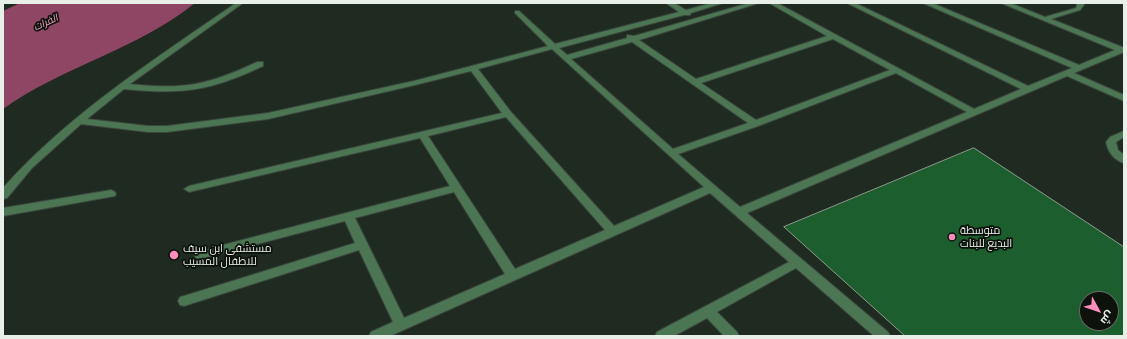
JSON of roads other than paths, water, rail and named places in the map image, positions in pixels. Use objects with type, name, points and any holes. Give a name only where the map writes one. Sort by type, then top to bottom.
[{"type":"street","points":[[3,195],[28,166],[79,121],[122,86],[240,3]]},
{"type":"street","points":[[669,3],[698,20]]},
{"type":"street","points":[[79,121],[148,129],[167,129],[198,126],[296,110],[473,68],[720,3]]},
{"type":"street","points":[[566,58],[752,3]]},
{"type":"street","points":[[772,3],[975,113]]},
{"type":"street","points":[[850,3],[1029,90]]},
{"type":"street","points":[[926,3],[1079,68]]},
{"type":"street","points":[[1004,3],[1123,49]]},
{"type":"street","points":[[1045,19],[1078,9],[1081,5],[1079,3]]},
{"type":"street","points":[[517,12],[553,47],[711,188],[883,336]]},
{"type":"street","points":[[618,30],[696,82],[755,124]]},
{"type":"street","points":[[696,82],[834,36]]},
{"type":"street","points":[[739,212],[1123,49]]},
{"type":"street","points":[[122,86],[154,90],[200,86],[236,75],[260,64]]},
{"type":"street","points":[[473,68],[508,114],[613,232]]},
{"type":"street","points":[[672,153],[755,124],[897,70]]},
{"type":"street","points":[[1067,73],[1124,98]]},
{"type":"street","points":[[189,189],[508,114]]},
{"type":"street","points":[[422,134],[513,276]]},
{"type":"street","points":[[1124,134],[1113,139],[1111,142],[1113,151],[1124,160]]},
{"type":"street","points":[[200,255],[457,188]]},
{"type":"street","points":[[376,336],[711,188]]},
{"type":"street","points":[[3,212],[111,194]]},
{"type":"street","points":[[348,216],[401,325]]},
{"type":"street","points":[[184,301],[362,245]]},
{"type":"street","points":[[662,336],[798,262]]},
{"type":"street","points":[[708,311],[732,336]]},
{"type":"water","name":"الفرات","points":[[20,3],[195,3],[173,19],[149,33],[125,46],[50,81],[3,109],[3,11]]},
{"type":"place","name":"متوسطة البديع للبنات","points":[[952,237]]},
{"type":"place","name":"مستشفى ابن سيف للاطفال المسيب","points":[[174,255]]}]
